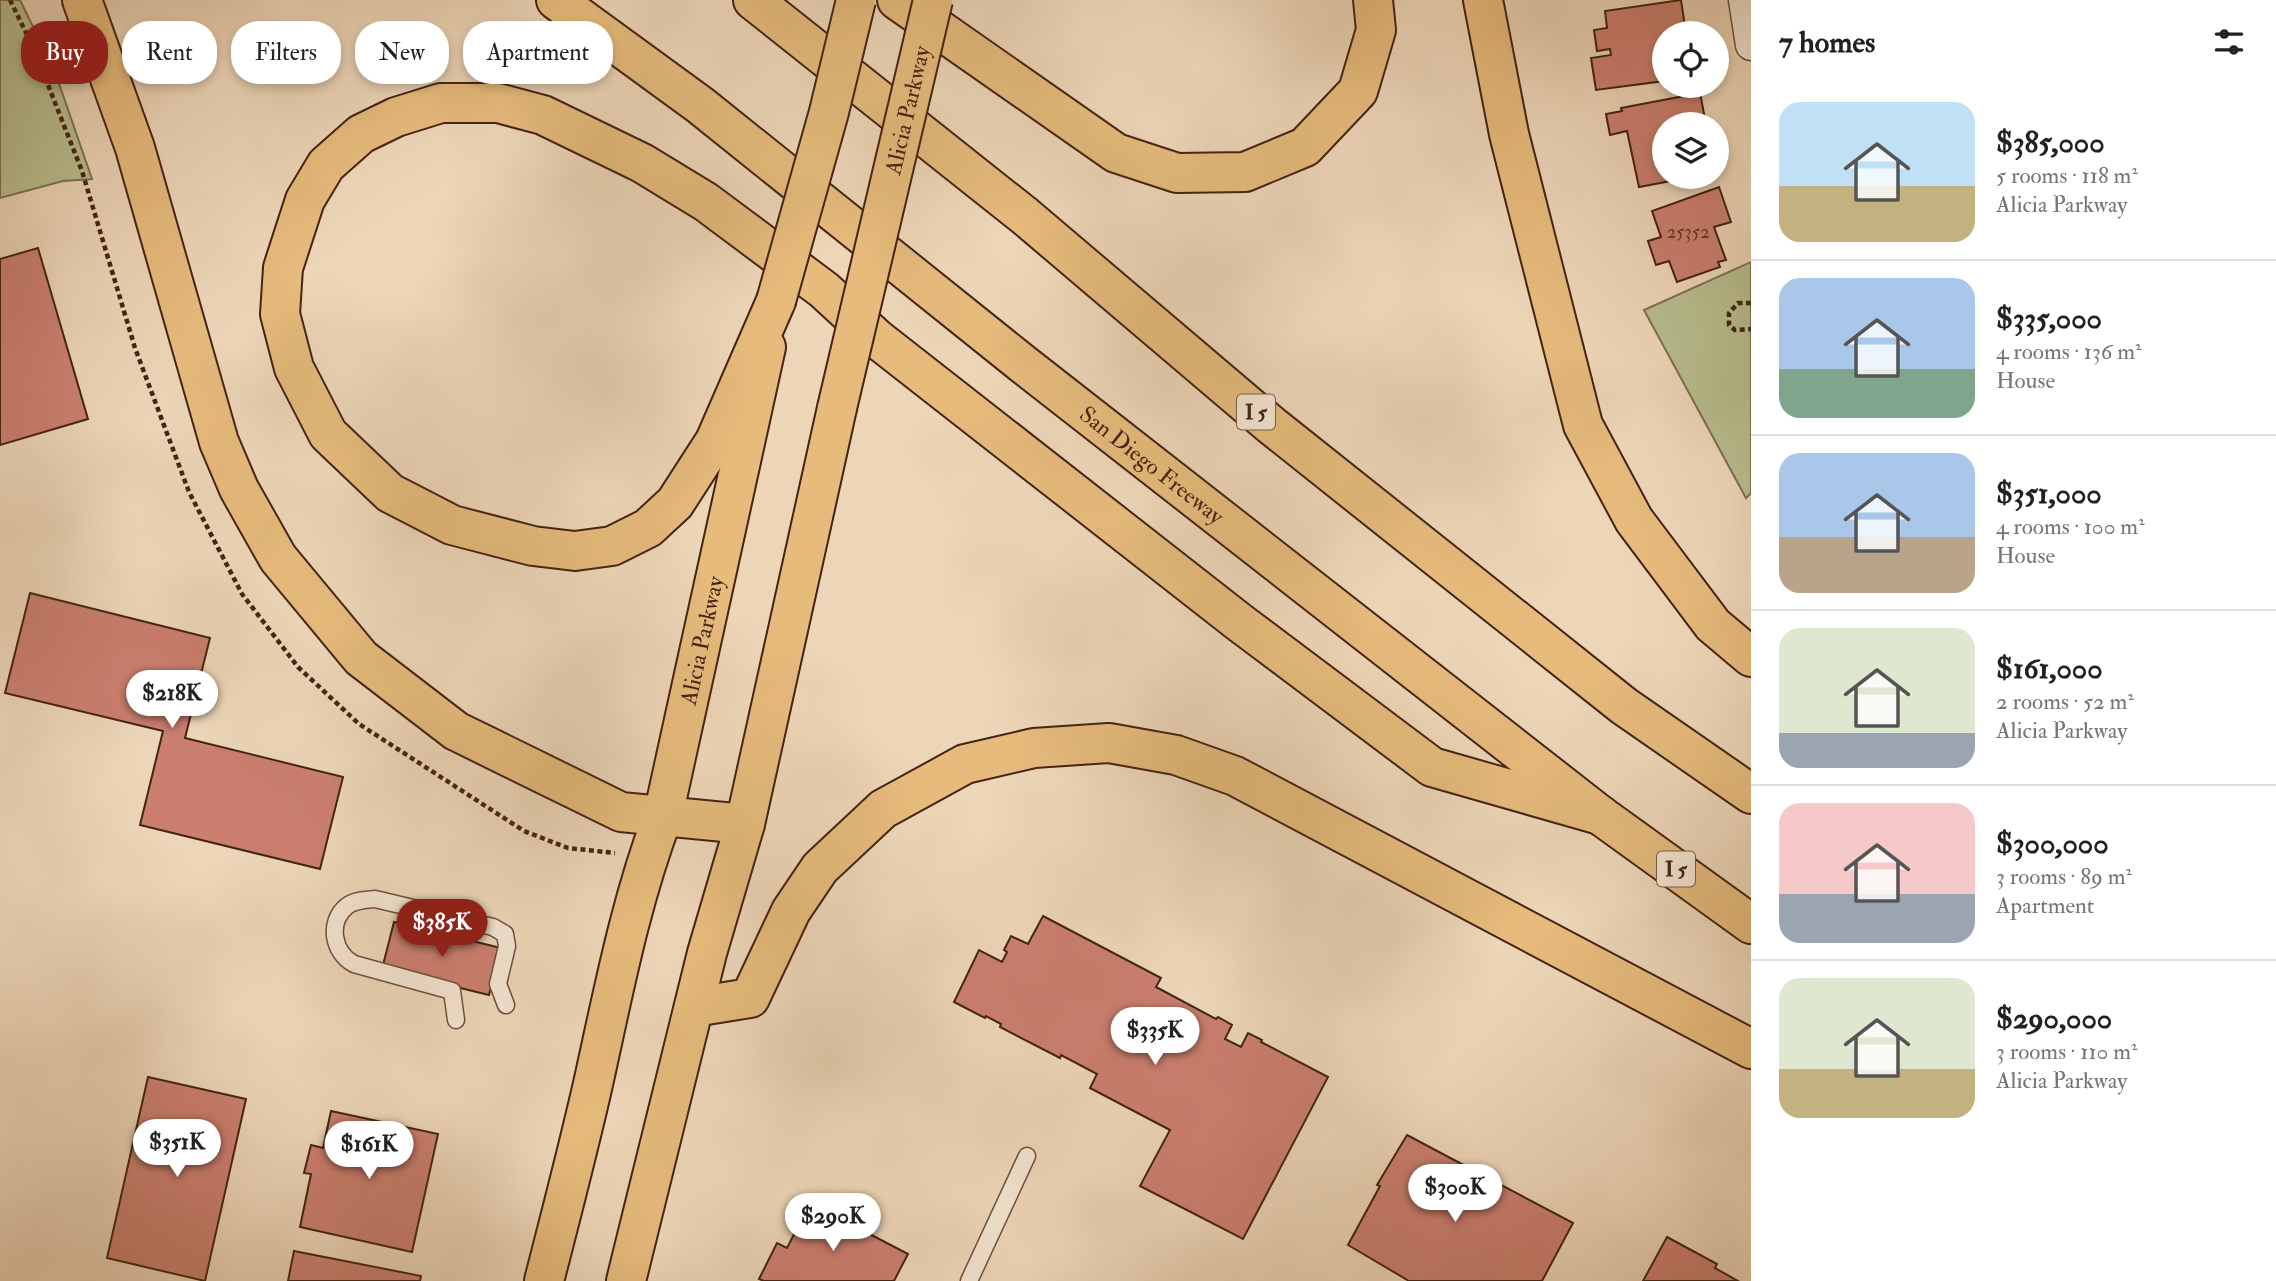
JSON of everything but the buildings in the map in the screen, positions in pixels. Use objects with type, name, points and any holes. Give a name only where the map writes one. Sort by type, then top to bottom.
[{"type":"main road","points":[[82,0],[135,148],[219,442],[239,489],[278,558],[361,658],[456,730],[621,811],[745,824]]},
{"type":"main road","name":"San Diego Freeway","points":[[556,0],[700,105],[1034,373],[1600,816],[1751,923]]},
{"type":"main road","name":"I 5","points":[[753,0],[1025,216],[1271,425],[1624,706],[1751,793]]},
{"type":"main road","name":"Alicia Parkway","points":[[544,1281],[584,1124],[626,933],[649,852],[663,816],[776,301],[829,112],[856,0]]},
{"type":"main road","points":[[897,0],[1116,153],[1177,173],[1245,172],[1305,147],[1358,91],[1376,30],[1373,0]]},
{"type":"main road","name":"Alicia Parkway","points":[[626,1281],[694,1007],[745,824],[837,408],[933,0]]},
{"type":"main road","points":[[1483,0],[1508,134],[1583,425],[1634,520],[1713,625],[1751,657]]},
{"type":"main road","points":[[776,301],[715,441],[675,503],[648,528],[612,546],[575,551],[533,546],[452,525],[390,493],[328,434],[294,368],[280,314],[283,268],[305,200],[326,165],[361,134],[396,117],[441,103],[498,103],[543,115],[642,163],[706,202],[824,289],[876,338],[1238,622],[1432,767],[1600,816]]},
{"type":"main road","points":[[694,1007],[750,998],[791,911],[805,888],[837,850],[883,809],[965,764],[1034,748],[1109,743],[1176,755],[1235,776],[1751,1049]]},
{"type":"street","points":[[1744,0],[1751,45]]},
{"type":"lane","points":[[456,1020],[452,991],[344,959],[334,938],[335,925],[340,913],[349,904],[375,900],[505,934],[507,946],[498,984],[506,1004]]},
{"type":"lane","points":[[969,1281],[1027,1156]]},
{"type":"path","points":[[1751,303],[1738,303],[1729,313],[1729,325],[1735,330],[1751,330]]},
{"type":"green space","points":[[0,0],[20,0],[30,21],[21,21],[21,84],[59,84],[92,179],[63,181],[0,198]]},
{"type":"green space","points":[[1751,262],[1751,493],[1746,498],[1644,310]]}]
